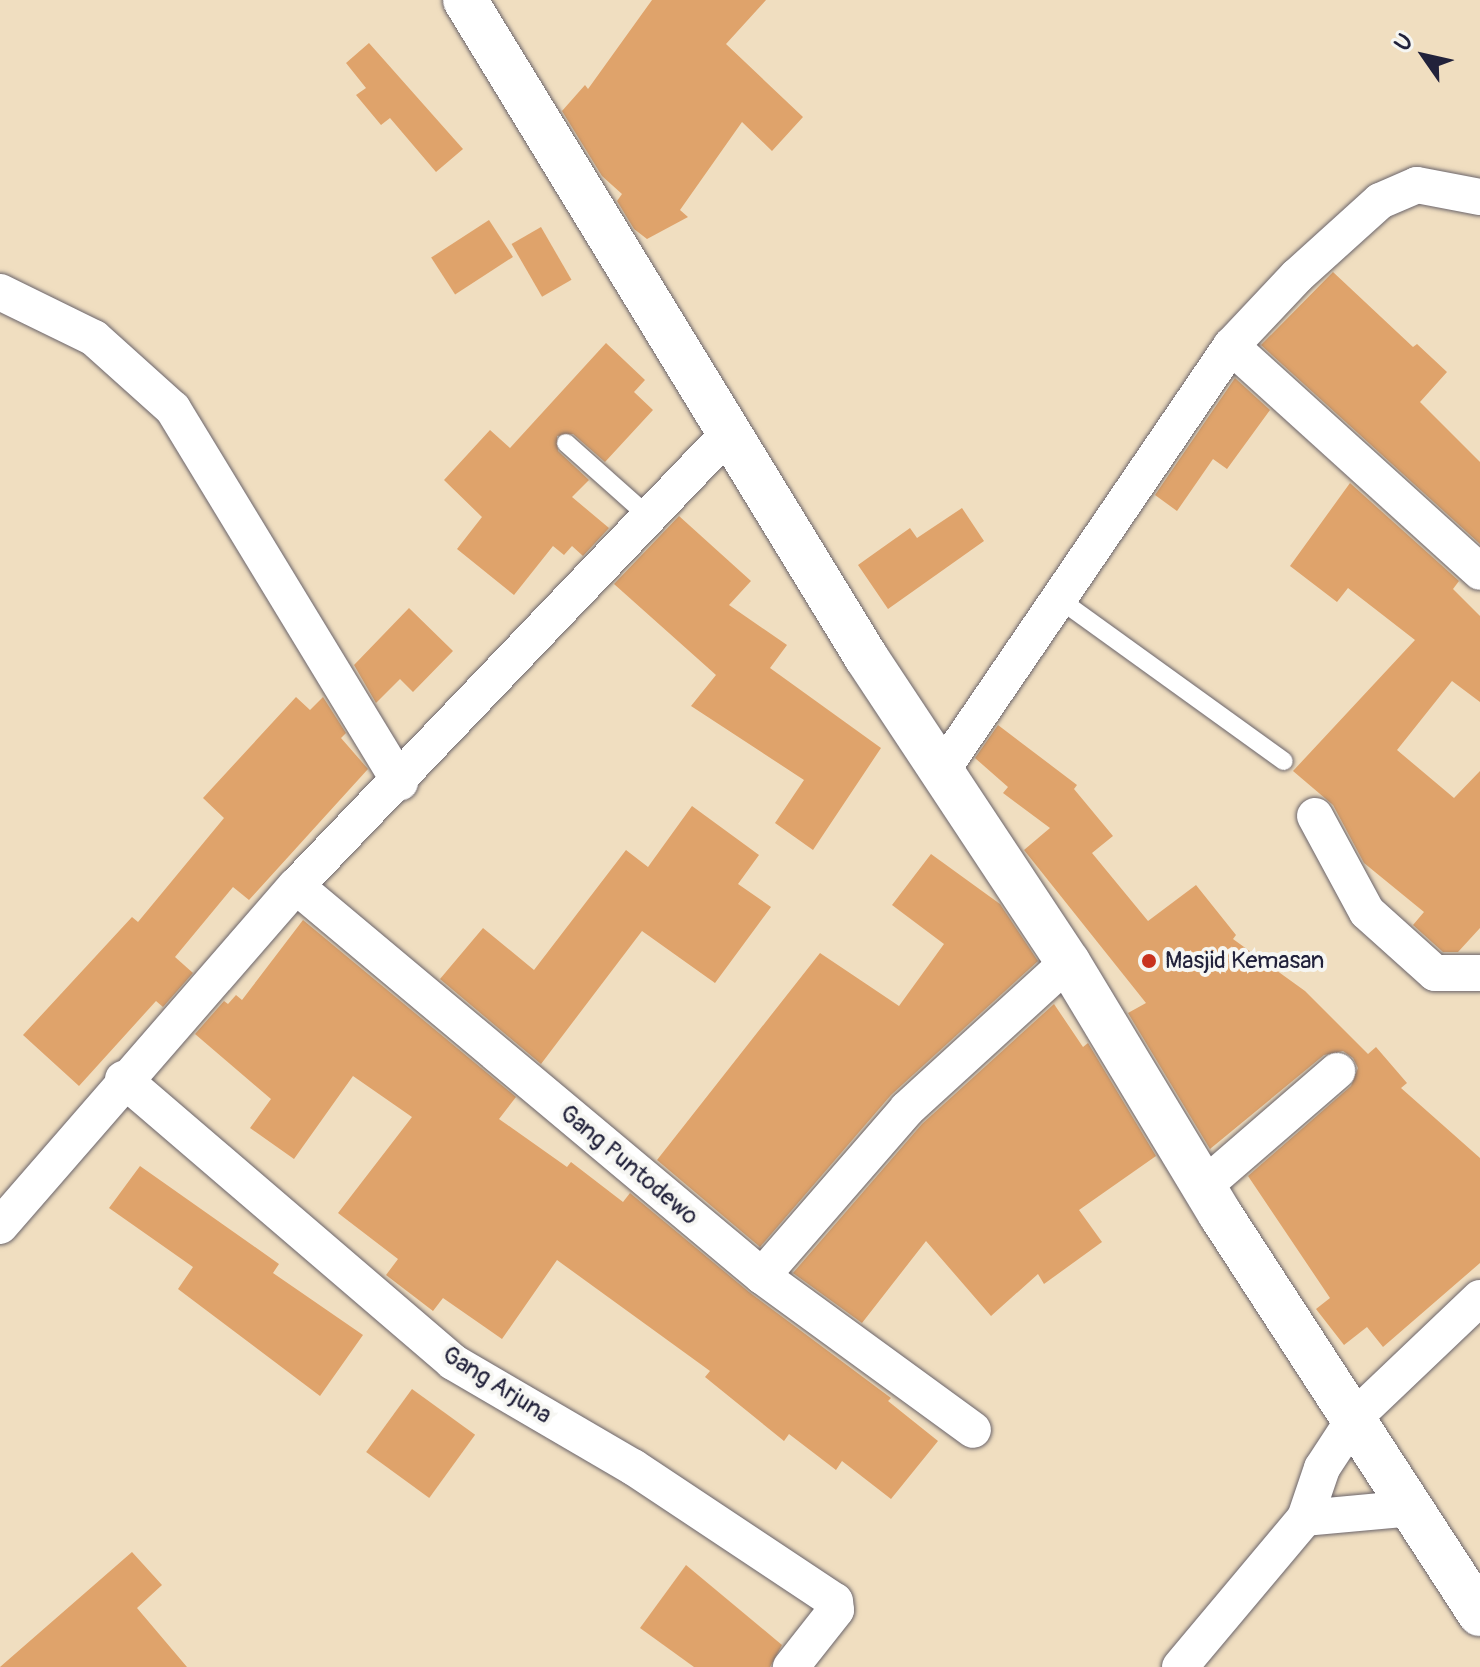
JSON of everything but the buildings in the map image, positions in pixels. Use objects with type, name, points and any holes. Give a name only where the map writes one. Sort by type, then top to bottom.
[{"type":"street","points":[[465,0],[728,434],[940,773],[1068,962],[1204,1186],[1356,1416],[1480,1614]]},
{"type":"street","points":[[940,773],[1231,346],[1297,276],[1380,201],[1417,185],[1480,197]]},
{"type":"street","points":[[0,292],[94,338],[173,409],[400,782]]},
{"type":"street","points":[[1231,346],[1480,572]]},
{"type":"street","points":[[0,1226],[123,1079],[296,886],[400,782],[728,434]]},
{"type":"street","points":[[1315,816],[1367,912],[1435,973],[1480,973]]},
{"type":"street","name":"Gang Puntodewo","points":[[296,886],[762,1276],[973,1430]]},
{"type":"street","points":[[762,1276],[907,1109],[1068,962]]},
{"type":"street","points":[[1204,1186],[1337,1071]]},
{"type":"street","name":"Gang Arjuna","points":[[123,1079],[453,1362],[633,1467],[835,1601],[836,1610],[791,1667]]},
{"type":"street","points":[[1180,1667],[1305,1518],[1322,1468],[1356,1416],[1480,1298]]},
{"type":"street","points":[[1305,1518],[1412,1508]]},
{"type":"lane","points":[[566,443],[649,517]]},
{"type":"lane","points":[[1059,599],[1284,761]]},
{"type":"place","name":"Masjid Kemasan","points":[[1149,961]]}]
